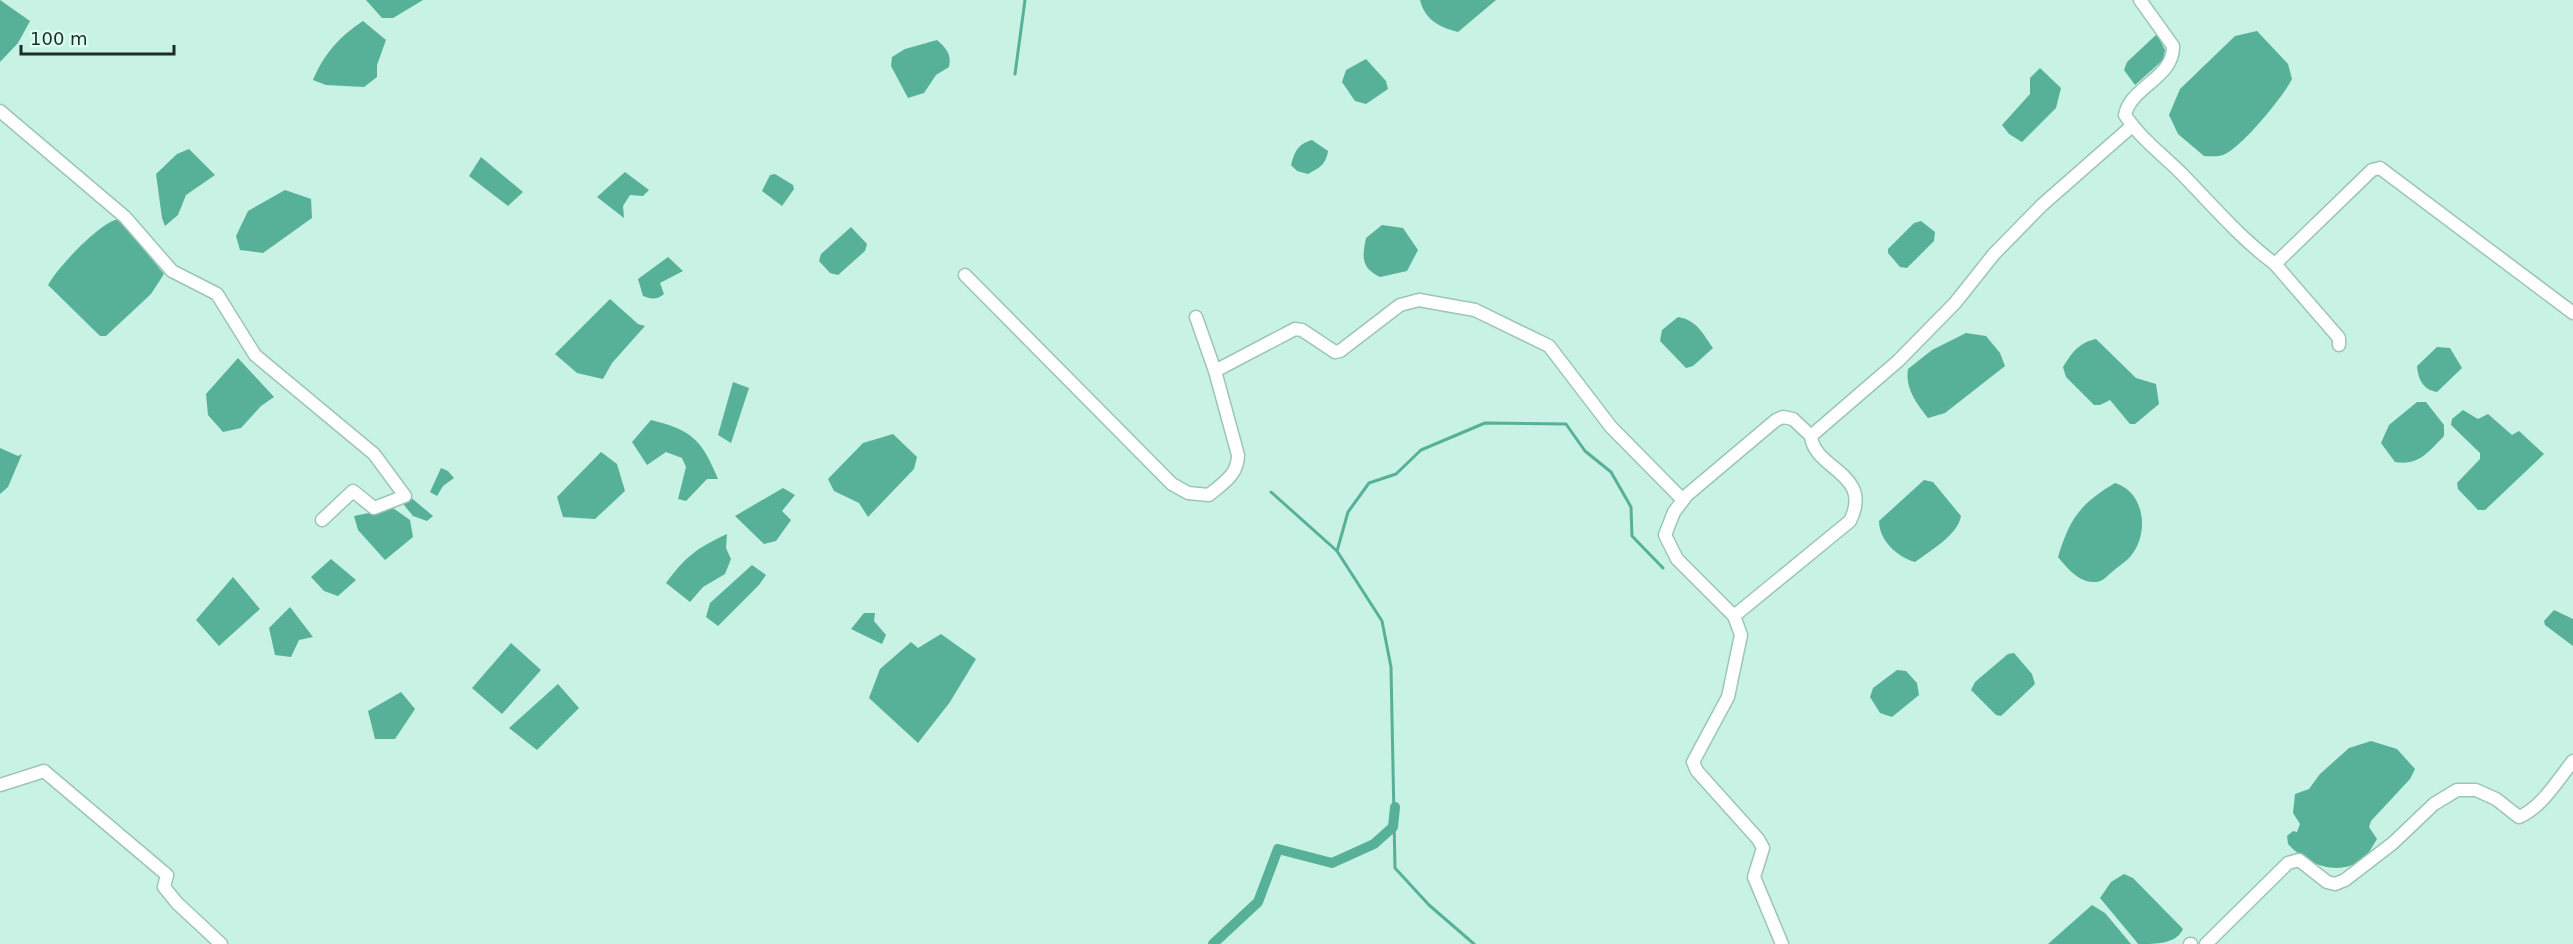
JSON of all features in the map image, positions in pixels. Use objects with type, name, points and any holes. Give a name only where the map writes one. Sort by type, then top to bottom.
[{"type":"street","points":[[2140,0],[2173,46],[2174,56],[2166,68],[2127,105],[2125,115],[2132,126],[2182,174],[2233,230],[2275,264],[2339,338],[2339,345]]},
{"type":"street","points":[[0,111],[125,217],[172,270],[217,294],[255,355],[374,454],[405,496],[374,508],[353,491],[322,520]]},
{"type":"street","points":[[1811,436],[1898,361],[1955,303],[1994,254],[2042,205],[2132,126]]},
{"type":"street","points":[[2275,264],[2372,170],[2380,168],[2573,313]]},
{"type":"street","points":[[965,275],[1172,484],[1188,493],[1209,495],[1234,474],[1238,465],[1238,455],[1215,371],[1196,316]]},
{"type":"street","points":[[1215,371],[1295,329],[1302,330],[1335,352],[1340,351],[1400,305],[1419,300],[1475,310],[1549,346],[1611,427],[1683,500]]},
{"type":"street","points":[[1734,616],[1850,520],[1856,508],[1857,500],[1852,487],[1816,447],[1811,436],[1793,419],[1783,417],[1683,500],[1674,512],[1665,535],[1677,559],[1734,616],[1741,635],[1728,697],[1693,762],[1697,771],[1758,839],[1763,848],[1754,877],[1782,944]]},
{"type":"street","points":[[2206,944],[2288,863],[2299,860],[2327,882],[2335,884],[2345,880],[2393,843],[2434,804],[2457,790],[2476,790],[2496,799],[2519,817],[2526,814],[2550,791],[2573,761]]},
{"type":"street","points":[[0,785],[44,771],[167,875],[164,887],[177,903],[221,944]]},
{"type":"shaded area","points":[[0,0],[30,21],[18,43],[0,62]]},
{"type":"shaded area","points":[[366,0],[423,0],[393,18],[382,18]]},
{"type":"shaded area","points":[[1420,0],[1496,0],[1458,32],[1445,28],[1429,18]]},
{"type":"shaded area","points":[[363,21],[386,40],[377,65],[377,77],[364,87],[326,85],[313,80],[333,47]]},
{"type":"shaded area","points":[[2257,31],[2288,64],[2292,79],[2271,109],[2240,143],[2223,155],[2204,156],[2178,134],[2169,115],[2180,89],[2235,36]]},
{"type":"shaded area","points":[[2157,34],[2165,50],[2163,60],[2135,85],[2124,70],[2127,62]]},
{"type":"shaded area","points":[[937,40],[948,52],[949,67],[936,75],[924,93],[908,98],[891,66],[892,57],[905,49]]},
{"type":"shaded area","points":[[1366,59],[1386,81],[1388,89],[1366,104],[1355,101],[1342,82],[1346,70]]},
{"type":"shaded area","points":[[2040,68],[2061,88],[2056,108],[2022,142],[2009,134],[2002,125],[2030,94],[2030,78]]},
{"type":"shaded area","points":[[1312,140],[1328,151],[1326,160],[1319,168],[1308,174],[1297,171],[1291,165],[1296,152],[1300,146]]},
{"type":"shaded area","points":[[189,149],[215,175],[186,195],[178,215],[165,226],[156,174],[177,154]]},
{"type":"shaded area","points":[[481,157],[523,192],[508,206],[469,176]]},
{"type":"shaded area","points":[[625,172],[649,190],[643,196],[630,195],[623,206],[624,218],[597,197]]},
{"type":"shaded area","points":[[775,174],[793,185],[794,189],[782,206],[762,191],[770,175]]},
{"type":"shaded area","points":[[285,190],[311,199],[312,218],[263,253],[240,250],[236,236],[248,211]]},
{"type":"shaded area","points":[[119,219],[164,274],[151,294],[106,336],[100,336],[48,285],[80,246],[102,228]]},
{"type":"shaded area","points":[[1921,221],[1935,232],[1934,241],[1907,268],[1900,267],[1888,253],[1888,249],[1914,223]]},
{"type":"shaded area","points":[[1382,225],[1403,228],[1418,250],[1407,271],[1380,277],[1366,266],[1364,251],[1366,238]]},
{"type":"shaded area","points":[[851,227],[867,244],[865,251],[838,275],[830,273],[819,261],[821,254]]},
{"type":"shaded area","points":[[668,257],[683,271],[660,283],[664,294],[661,296],[649,298],[643,296],[638,279]]},
{"type":"shaded area","points":[[610,299],[638,324],[645,326],[612,363],[603,379],[577,373],[555,354]]},
{"type":"shaded area","points":[[1678,317],[1695,324],[1713,348],[1693,366],[1686,368],[1660,341],[1662,330]]},
{"type":"shaded area","points":[[1966,333],[1986,336],[2000,353],[2005,366],[1945,413],[1928,418],[1910,389],[1908,369],[1932,350]]},
{"type":"shaded area","points":[[2096,339],[2136,378],[2156,384],[2159,404],[2135,424],[2130,424],[2110,400],[2094,405],[2066,377],[2063,367],[2073,353],[2080,346]]},
{"type":"shaded area","points":[[2437,347],[2450,348],[2462,368],[2437,392],[2428,389],[2422,383],[2417,366]]},
{"type":"shaded area","points":[[238,358],[274,397],[261,406],[241,428],[223,432],[208,415],[206,394]]},
{"type":"shaded area","points":[[733,382],[749,388],[731,443],[718,435]]},
{"type":"shaded area","points":[[2417,402],[2426,402],[2444,425],[2444,436],[2417,460],[2395,462],[2381,443],[2389,425]]},
{"type":"shaded area","points":[[2463,410],[2478,419],[2488,414],[2512,435],[2519,431],[2544,454],[2485,510],[2478,510],[2458,489],[2457,483],[2480,459],[2480,453],[2451,425],[2452,419]]},
{"type":"shaded area","points":[[651,420],[677,428],[694,439],[707,455],[718,479],[707,479],[686,501],[678,499],[686,467],[682,458],[666,452],[647,465],[632,442]]},
{"type":"shaded area","points":[[893,434],[917,457],[914,469],[868,517],[859,503],[834,491],[828,479],[863,443]]},
{"type":"shaded area","points":[[0,448],[18,456],[22,454],[8,487],[0,494]]},
{"type":"shaded area","points":[[601,452],[617,464],[625,491],[595,519],[563,517],[557,497]]},
{"type":"shaded area","points":[[441,468],[448,471],[454,478],[443,486],[437,496],[430,492]]},
{"type":"shaded area","points":[[1924,480],[1933,482],[1961,516],[1955,530],[1949,536],[1915,562],[1908,560],[1890,547],[1882,535],[1879,521]]},
{"type":"shaded area","points":[[2115,483],[2133,495],[2138,504],[2142,526],[2140,537],[2130,557],[2100,581],[2090,582],[2074,574],[2058,557],[2067,532],[2078,513],[2093,498]]},
{"type":"shaded area","points":[[783,488],[795,495],[782,511],[791,520],[776,541],[764,544],[735,516]]},
{"type":"shaded area","points":[[408,495],[433,516],[427,521],[413,516],[404,505]]},
{"type":"shaded area","points":[[393,508],[410,520],[413,537],[385,560],[358,530],[354,516]]},
{"type":"shaded area","points":[[727,534],[726,548],[731,559],[725,574],[703,587],[690,602],[666,583],[693,554]]},
{"type":"shaded area","points":[[331,559],[356,580],[338,596],[324,591],[311,577]]},
{"type":"shaded area","points":[[752,565],[766,575],[718,626],[706,617],[710,603]]},
{"type":"shaded area","points":[[233,577],[260,609],[219,646],[196,620]]},
{"type":"shaded area","points":[[290,607],[313,637],[299,640],[291,657],[275,655],[269,628]]},
{"type":"shaded area","points":[[2554,610],[2573,619],[2573,646],[2545,625],[2544,621]]},
{"type":"shaded area","points":[[864,613],[875,613],[874,621],[886,635],[882,644],[851,629]]},
{"type":"shaded area","points":[[941,634],[976,659],[950,702],[918,743],[869,698],[880,669],[911,642],[918,648]]},
{"type":"shaded area","points":[[511,643],[541,670],[502,714],[472,688]]},
{"type":"shaded area","points":[[2014,653],[2032,674],[2035,684],[2001,716],[1996,715],[1971,690],[1975,682],[2008,654]]},
{"type":"shaded area","points":[[1897,670],[1906,671],[1917,683],[1919,695],[1892,717],[1880,713],[1870,697],[1873,688]]},
{"type":"shaded area","points":[[558,684],[579,708],[537,750],[509,728]]},
{"type":"shaded area","points":[[401,692],[415,709],[395,739],[375,739],[368,711]]},
{"type":"shaded area","points":[[2371,741],[2397,749],[2415,769],[2410,779],[2371,821],[2369,827],[2377,839],[2364,858],[2345,867],[2334,868],[2314,863],[2288,844],[2287,836],[2293,831],[2297,832],[2300,824],[2293,813],[2295,794],[2309,789],[2320,774],[2349,748]]},
{"type":"shaded area","points":[[2124,874],[2133,878],[2183,929],[2176,938],[2159,943],[2138,944],[2100,898],[2111,882]]},
{"type":"shaded area","points":[[2092,905],[2105,913],[2131,944],[2048,944]]},
{"type":"waterway","points":[[1015,74],[1025,0]]},
{"type":"waterway","points":[[1337,551],[1348,512],[1369,483],[1396,474],[1421,450],[1485,423],[1566,424],[1585,451],[1611,472],[1631,507],[1632,536],[1663,568]]},
{"type":"waterway","points":[[1271,492],[1337,551],[1382,621],[1391,667],[1395,868],[1429,905],[1474,944]]},
{"type":"waterway","points":[[1213,944],[1258,902],[1278,849],[1332,863],[1374,844],[1393,827],[1395,807]]}]
